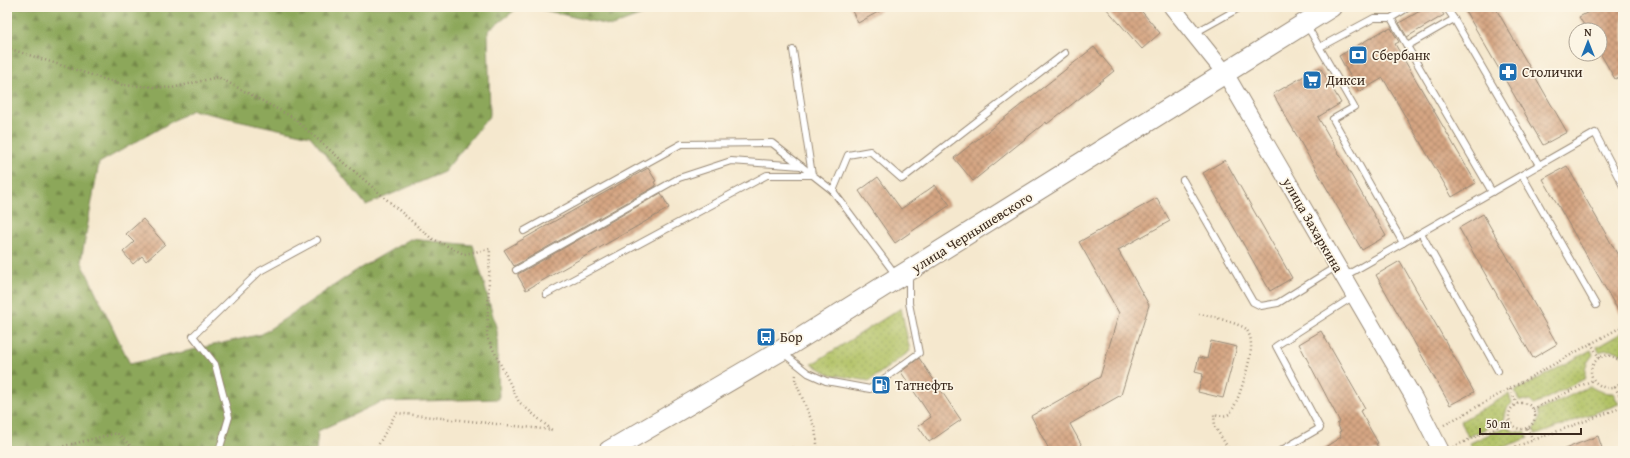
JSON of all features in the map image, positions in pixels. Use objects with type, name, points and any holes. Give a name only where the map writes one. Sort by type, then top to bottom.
[{"type":"main road","name":"улица Чернышевского","points":[[609,451],[780,351],[904,275],[1331,7]]},
{"type":"street","name":"улица Захаркина","points":[[1172,7],[1224,73],[1414,398],[1431,432],[1446,450]]},
{"type":"lane","points":[[1193,34],[1241,7]]},
{"type":"lane","points":[[1320,47],[1374,18],[1390,18],[1409,7]]},
{"type":"lane","points":[[1446,7],[1539,165]]},
{"type":"lane","points":[[1390,18],[1408,46],[1492,192]]},
{"type":"lane","points":[[1408,46],[1454,20]]},
{"type":"lane","points":[[1306,23],[1354,107],[1333,119],[1404,243]]},
{"type":"lane","points":[[793,50],[812,174]]},
{"type":"lane","points":[[833,191],[848,154],[870,151],[902,179],[1065,53]]},
{"type":"lane","points":[[1183,180],[1253,302],[1261,306],[1278,303],[1340,271],[1404,243],[1596,133],[1623,186]]},
{"type":"lane","points":[[524,231],[681,144],[772,143],[833,191],[904,275],[919,353],[870,389],[826,381],[808,373],[780,351]]},
{"type":"lane","points":[[516,270],[679,178],[731,161],[801,166]]},
{"type":"lane","points":[[546,294],[767,175],[812,174]]},
{"type":"lane","points":[[1522,175],[1596,305]]},
{"type":"lane","points":[[1420,233],[1498,371]]},
{"type":"lane","points":[[218,451],[228,417],[215,364],[193,336],[260,271],[317,240]]},
{"type":"lane","points":[[1280,451],[1320,428],[1276,346],[1354,296]]},
{"type":"path","points":[[7,48],[123,85],[172,88],[218,77],[292,117],[431,238],[464,254],[490,249],[487,337],[519,402],[553,430],[396,413],[375,451]]},
{"type":"path","points":[[1199,314],[1240,324],[1249,333],[1251,341],[1251,354],[1240,394],[1234,406],[1228,414],[1224,416],[1214,414],[1215,427],[1230,451]]},
{"type":"path","points":[[1431,432],[1623,326]]},
{"type":"path","points":[[1591,343],[1599,358]]},
{"type":"path","points":[[1623,365],[1617,358],[1606,355],[1599,358],[1593,365],[1591,373],[1593,380],[1597,385],[1606,389],[1615,387],[1622,382],[1623,379]]},
{"type":"path","points":[[798,365],[795,380],[815,429],[818,451]]},
{"type":"path","points":[[1533,409],[1593,380]]},
{"type":"path","points":[[1615,387],[1623,403]]},
{"type":"path","points":[[1510,388],[1517,404]]},
{"type":"path","points":[[1523,403],[1529,405],[1533,409],[1535,416],[1533,423],[1527,428],[1520,429],[1514,426],[1510,421],[1510,409],[1517,404],[1523,403]]},
{"type":"path","points":[[1504,451],[1623,407]]},
{"type":"path","points":[[1446,450],[1510,421]]},
{"type":"path","points":[[1527,428],[1533,440]]},
{"type":"path","points":[[44,451],[117,433],[136,451]]},
{"type":"path","points":[[768,451],[792,448],[802,451]]},
{"type":"green space","points":[[7,7],[519,7],[488,31],[490,115],[444,172],[366,205],[310,136],[192,110],[99,163],[81,261],[130,364],[262,334],[357,270],[410,239],[473,245],[497,330],[499,399],[381,402],[318,431],[316,451],[7,451]]},
{"type":"green space","points":[[531,7],[664,7],[612,26]]},
{"type":"green space","points":[[901,308],[910,351],[869,381],[829,374],[812,364]]},
{"type":"green space","points":[[1623,332],[1623,356],[1612,350],[1599,352],[1597,347]]},
{"type":"green space","points":[[1591,350],[1593,355],[1586,365],[1586,378],[1534,405],[1530,401],[1519,400],[1515,391]]},
{"type":"green space","points":[[1590,386],[1607,393],[1613,393],[1619,404],[1536,435],[1533,429],[1538,421],[1538,411]]},
{"type":"green space","points":[[1509,394],[1512,403],[1507,408],[1504,420],[1468,437],[1461,421]]},
{"type":"green space","points":[[1507,426],[1513,431],[1526,433],[1528,438],[1493,451],[1473,451],[1470,443]]},
{"type":"building","points":[[850,7],[887,7],[858,23]]},
{"type":"building","points":[[1105,7],[1138,7],[1160,33],[1142,49]]},
{"type":"building","points":[[1427,7],[1439,7],[1444,15],[1407,37],[1399,23]]},
{"type":"building","points":[[1463,7],[1495,7],[1567,132],[1543,145]]},
{"type":"building","points":[[1598,7],[1623,7],[1623,75],[1615,79],[1605,62],[1608,62],[1608,22],[1582,22],[1579,17]]},
{"type":"building","points":[[1391,28],[1399,42],[1395,44],[1476,183],[1452,197],[1383,78],[1359,92],[1339,56],[1386,29]]},
{"type":"building","points":[[1094,47],[1114,71],[1047,124],[1046,122],[973,181],[954,158]]},
{"type":"building","points":[[1320,67],[1341,103],[1318,117],[1386,236],[1362,250],[1273,94]]},
{"type":"building","points":[[1225,160],[1292,278],[1270,291],[1203,173]]},
{"type":"building","points":[[1567,166],[1623,264],[1623,319],[1543,179]]},
{"type":"building","points":[[648,168],[656,181],[654,182],[656,186],[514,266],[504,250]]},
{"type":"building","points":[[878,177],[901,209],[935,185],[950,205],[895,243],[859,191]]},
{"type":"building","points":[[661,193],[669,208],[526,290],[518,274]]},
{"type":"building","points":[[1157,198],[1170,221],[1118,250],[1149,305],[1121,395],[1070,424],[1085,451],[1050,451],[1031,416],[1100,377],[1119,313],[1079,242]]},
{"type":"building","points":[[1483,214],[1557,344],[1533,358],[1459,228]]},
{"type":"building","points":[[143,219],[165,244],[146,261],[142,256],[133,264],[123,252],[134,242],[126,234]]},
{"type":"building","points":[[1400,261],[1474,392],[1450,405],[1376,275]]},
{"type":"building","points":[[1321,331],[1365,408],[1360,411],[1378,443],[1376,444],[1380,451],[1319,451],[1341,437],[1339,432],[1341,431],[1337,424],[1340,422],[1299,344]]},
{"type":"building","points":[[1211,341],[1237,347],[1223,398],[1198,392],[1203,374],[1195,372],[1199,357],[1207,359]]},
{"type":"building","points":[[919,358],[961,420],[929,442],[918,426],[931,417],[901,372]]},
{"type":"building","points":[[1598,436],[1603,451],[1562,451],[1562,450]]},
{"type":"place","name":"Сбербанк","points":[[1358,55]]},
{"type":"place","name":"Столички","points":[[1508,72]]},
{"type":"place","name":"Дикси","points":[[1312,80]]},
{"type":"place","name":"Бор","points":[[766,337]]},
{"type":"place","name":"Татнефть","points":[[881,385]]}]
